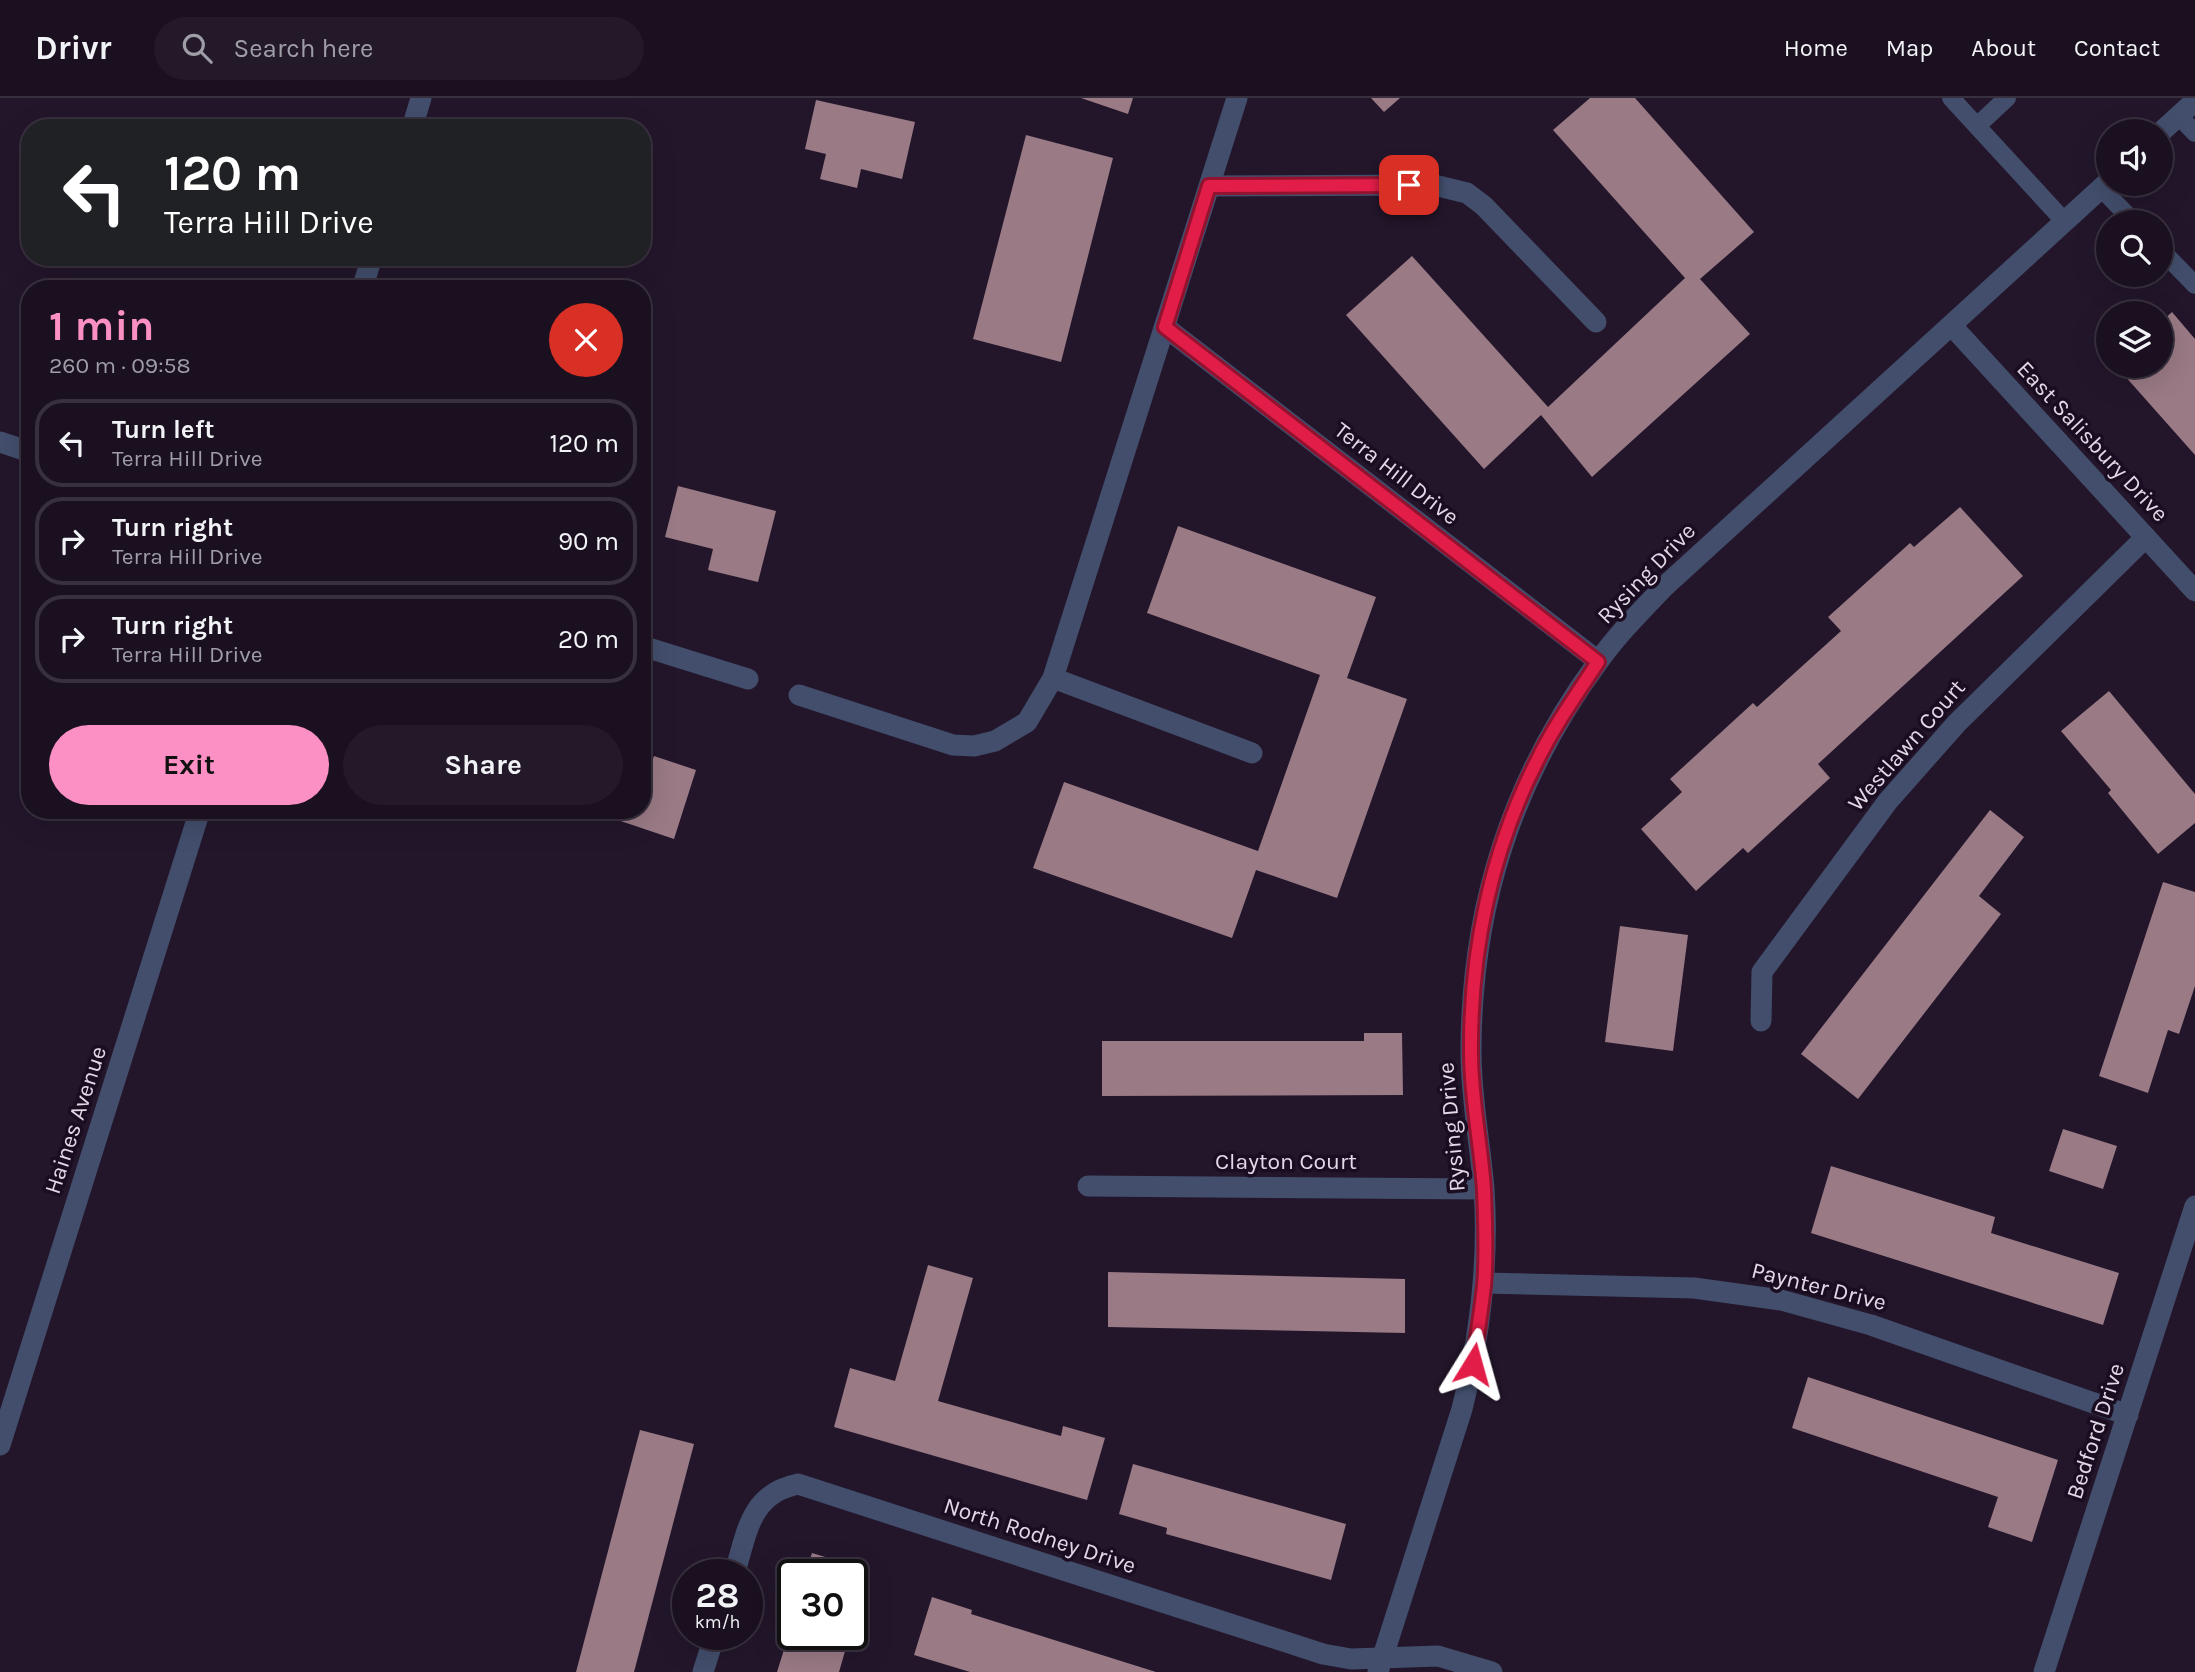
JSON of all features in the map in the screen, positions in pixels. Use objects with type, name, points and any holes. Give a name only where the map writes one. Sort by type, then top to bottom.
[{"type":"street","points":[[415,119],[421,98]]},
{"type":"street","points":[[799,695],[953,745],[974,746],[995,741],[1027,722],[1054,678],[1237,98]]},
{"type":"street","points":[[2173,121],[2195,101]]},
{"type":"street","points":[[1209,186],[1434,185],[1467,193],[1485,206],[1596,322]]},
{"type":"street","name":"Rysing Drive","points":[[1380,1665],[1462,1409],[1473,1364],[1485,1283],[1483,1189],[1471,1055],[1477,954],[1498,853],[1517,802],[1556,727],[1598,662],[1664,587],[2096,193]]},
{"type":"street","name":"East Salisbury Drive","points":[[1952,326],[2195,591]]},
{"type":"street","name":"Terra Hill Drive","points":[[1165,327],[1598,662]]},
{"type":"street","points":[[0,442],[21,449]]},
{"type":"street","name":"Westlawn Court","points":[[1761,1021],[1762,972],[1888,801],[1957,723],[2146,537]]},
{"type":"street","points":[[651,649],[748,679]]},
{"type":"street","points":[[1054,678],[1252,753]]},
{"type":"street","name":"Haines Avenue","points":[[0,1445],[197,819]]},
{"type":"street","name":"Clayton Court","points":[[1088,1186],[1483,1189]]},
{"type":"street","name":"Bedford Drive","points":[[2044,1672],[2195,1206]]},
{"type":"street","name":"Paynter Drive","points":[[1485,1283],[1694,1288],[1781,1300],[1871,1325],[2128,1415]]},
{"type":"street","name":"North Rodney Drive","points":[[739,1559],[753,1514],[764,1500],[780,1488],[798,1484],[1322,1654],[1380,1665],[1438,1656],[1492,1672]]},
{"type":"street","points":[[703,1672],[710,1650]]},
{"type":"lane","points":[[1951,98],[2064,222]]},
{"type":"lane","points":[[1977,126],[2007,98]]},
{"type":"lane","points":[[2179,116],[2195,133]]},
{"type":"lane","points":[[2114,196],[2125,210]]},
{"type":"lane","points":[[2173,262],[2195,285]]},
{"type":"building","points":[[1081,98],[1133,98],[1128,114]]},
{"type":"building","points":[[1371,98],[1400,98],[1384,112]]},
{"type":"building","points":[[1590,98],[1635,98],[1754,232],[1700,279],[1750,334],[1592,477],[1541,415],[1484,469],[1346,315],[1412,256],[1548,407],[1685,278],[1553,130]]},
{"type":"building","points":[[816,100],[915,122],[902,179],[861,169],[857,188],[820,179],[826,154],[805,149]]},
{"type":"building","points":[[1026,135],[1113,158],[1061,362],[973,339]]},
{"type":"building","points":[[2173,313],[2195,339],[2195,455],[2127,378],[2173,378]]},
{"type":"building","points":[[678,486],[776,511],[758,582],[708,570],[713,549],[665,537]]},
{"type":"building","points":[[1960,507],[2023,576],[1818,764],[1830,778],[1748,853],[1743,848],[1696,891],[1641,829],[1682,792],[1670,779],[1753,703],[1757,707],[1841,631],[1828,617],[1910,543],[1914,547]]},
{"type":"building","points":[[1178,526],[1376,597],[1347,678],[1407,699],[1337,898],[1256,870],[1232,938],[1033,868],[1064,782],[1258,851],[1320,675],[1147,613]]},
{"type":"building","points":[[2109,691],[2195,794],[2195,823],[2158,854],[2108,793],[2111,790],[2061,731]]},
{"type":"building","points":[[654,756],[696,770],[674,839],[615,819],[651,819],[651,764]]},
{"type":"building","points":[[1990,810],[2024,837],[1979,896],[2001,914],[1858,1099],[1801,1054]]},
{"type":"building","points":[[2163,882],[2195,892],[2195,986],[2179,1034],[2168,1030],[2148,1093],[2099,1076]]},
{"type":"building","points":[[1620,926],[1688,935],[1673,1051],[1605,1042]]},
{"type":"building","points":[[1364,1033],[1402,1033],[1403,1095],[1102,1096],[1102,1041],[1364,1041]]},
{"type":"building","points":[[2063,1129],[2117,1146],[2103,1189],[2049,1171]]},
{"type":"building","points":[[1831,1166],[1995,1217],[1991,1233],[2119,1273],[2103,1325],[1811,1233]]},
{"type":"building","points":[[928,1265],[973,1278],[938,1401],[1061,1436],[1063,1426],[1105,1438],[1087,1500],[834,1427],[850,1368],[895,1381]]},
{"type":"building","points":[[1108,1272],[1405,1279],[1405,1333],[1108,1327]]},
{"type":"building","points":[[1808,1377],[2058,1460],[2032,1542],[1988,1527],[1998,1497],[1792,1428]]},
{"type":"building","points":[[640,1430],[694,1444],[634,1672],[576,1672]]},
{"type":"building","points":[[1133,1464],[1346,1524],[1331,1580],[1166,1534],[1167,1528],[1119,1514]]},
{"type":"building","points":[[812,1553],[832,1559],[810,1559]]},
{"type":"building","points":[[932,1597],[972,1610],[971,1614],[1156,1672],[970,1672],[914,1655]]},
{"type":"building","points":[[784,1650],[845,1650],[839,1672],[777,1672]]},
{"type":"route","points":[[1409,185],[1209,186],[1165,327],[1598,662],[1562,717],[1517,802],[1498,853],[1481,930],[1472,1005],[1471,1055],[1483,1189],[1485,1283],[1473,1364]]}]
